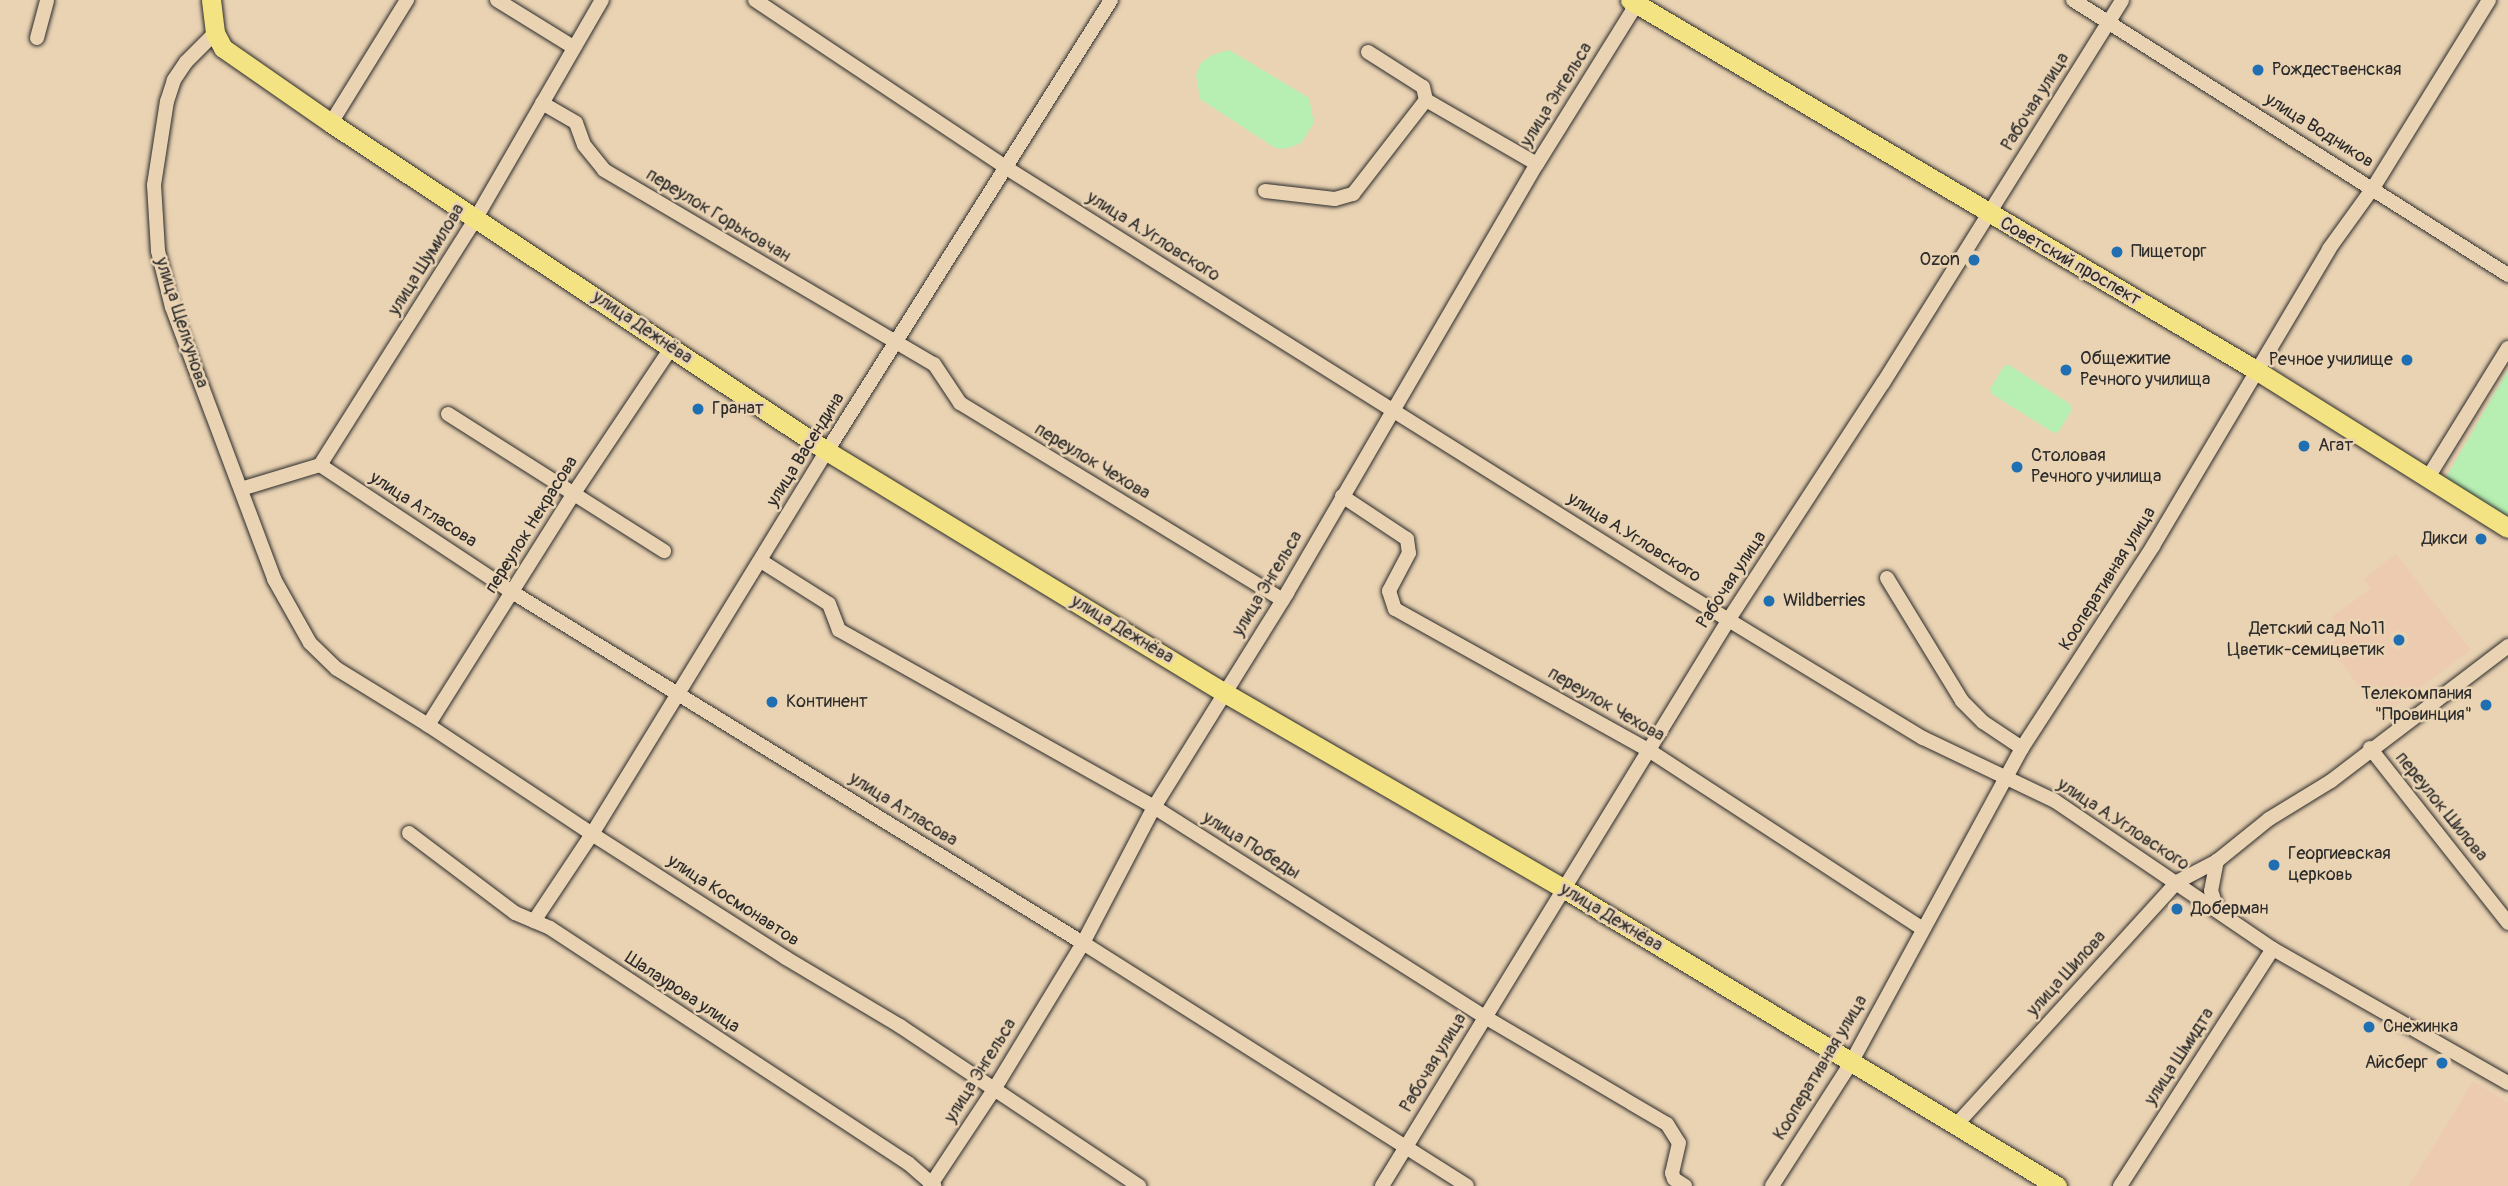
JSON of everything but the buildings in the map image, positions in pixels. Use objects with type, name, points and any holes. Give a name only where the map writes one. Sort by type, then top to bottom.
[{"type":"main road","points":[[211,0],[215,33]]},
{"type":"main road","name":"Советский проспект","points":[[1635,1],[1988,214],[2256,370],[2508,528]]},
{"type":"main road","name":"улица Дежнёва","points":[[215,33],[223,48],[331,124],[827,451],[1225,693],[1563,888],[2057,1186]]},
{"type":"street","points":[[37,38],[47,0]]},
{"type":"street","points":[[331,124],[407,0]]},
{"type":"street","points":[[498,0],[573,47]]},
{"type":"street","name":"улица Шумилова","points":[[320,465],[476,218],[602,0]]},
{"type":"street","name":"улица А.Угловского","points":[[755,0],[1005,167],[1729,619],[1923,738],[2055,801],[2217,909],[2273,950],[2508,1083]]},
{"type":"street","name":"улица Васендина","points":[[534,921],[592,834],[827,451],[1111,0]]},
{"type":"street","name":"улица Водников","points":[[2073,0],[2508,275]]},
{"type":"street","name":"Рабочая улица","points":[[1382,1186],[1729,619],[2122,0]]},
{"type":"street","name":"Кооперативная улица","points":[[1772,1186],[1851,1063],[2022,748],[2153,546],[2329,249],[2373,188],[2489,0]]},
{"type":"street","name":"улица Энгельса","points":[[932,1185],[1083,943],[1154,807],[1283,600],[1635,1]]},
{"type":"street","name":"улица Щелкунова","points":[[215,33],[186,62],[174,80],[167,101],[155,198],[158,251],[172,307],[274,579],[310,643]]},
{"type":"street","points":[[1368,52],[1423,87],[1426,100],[1537,164]]},
{"type":"street","points":[[1265,191],[1335,199],[1353,194],[1426,100]]},
{"type":"street","name":"переулок Горьковчан","points":[[542,103],[576,123],[584,145],[604,170],[896,342]]},
{"type":"street","name":"переулок Чехова","points":[[896,342],[933,364],[960,403],[1283,600]]},
{"type":"street","name":"переулок Некрасова","points":[[428,724],[574,493],[671,348]]},
{"type":"street","points":[[2427,479],[2508,348]]},
{"type":"street","points":[[448,414],[664,551]]},
{"type":"street","points":[[241,489],[320,465]]},
{"type":"street","name":"улица Атласова","points":[[320,465],[512,592],[1083,943],[1467,1186]]},
{"type":"street","name":"переулок Чехова","points":[[1342,496],[1407,539],[1409,553],[1389,591],[1395,609],[1650,751],[1922,928]]},
{"type":"street","name":"улица Победы","points":[[761,561],[829,604],[839,631],[1154,807],[1485,1017],[1667,1124],[1679,1143],[1672,1173],[1674,1179],[1685,1186]]},
{"type":"street","points":[[1887,578],[1962,701],[1983,722],[2022,748]]},
{"type":"street","name":"улица Космонавтов","points":[[310,643],[337,669],[428,724],[592,834],[995,1087],[1139,1186]]},
{"type":"street","name":"улица Шилова","points":[[1956,1125],[2177,882],[2217,861],[2269,819],[2331,781],[2370,748],[2508,646]]},
{"type":"street","name":"переулок Шилова","points":[[2370,748],[2508,923]]},
{"type":"street","name":"Шалаурова улица","points":[[409,833],[515,913],[550,928],[897,1156],[932,1185]]},
{"type":"street","points":[[2217,861],[2211,891],[2217,909]]},
{"type":"street","name":"улица Шмидта","points":[[2120,1186],[2273,950]]},
{"type":"shaded area","name":"Детский сад №11 Цветик-семицветик","points":[[2396,554],[2471,650],[2382,716],[2328,646],[2343,633],[2331,617],[2371,589],[2364,579]]},
{"type":"shaded area","points":[[2473,1081],[2508,1103],[2508,1186],[2409,1186]]},
{"type":"green space","points":[[1229,50],[1309,98],[1314,123],[1301,143],[1285,149],[1275,148],[1200,99],[1196,75],[1201,63],[1212,55]]},
{"type":"green space","points":[[2009,365],[2070,404],[2072,410],[2059,431],[2054,433],[1992,394],[1990,389],[2004,366]]},
{"type":"green space","points":[[2508,370],[2508,517],[2445,479]]},
{"type":"place","name":"Рождественская","points":[[2258,70]]},
{"type":"place","name":"Пищеторг","points":[[2117,252]]},
{"type":"place","name":"Ozon","points":[[1974,260]]},
{"type":"place","name":"Речное училище","points":[[2407,360]]},
{"type":"place","name":"Общежитие Речного училища","points":[[2066,370]]},
{"type":"place","name":"Гранат","points":[[698,409]]},
{"type":"place","name":"Агат","points":[[2304,446]]},
{"type":"place","name":"Столовая Речного училища","points":[[2017,467]]},
{"type":"place","name":"Дикси","points":[[2481,539]]},
{"type":"place","name":"Wildberries","points":[[1769,601]]},
{"type":"place","name":"Детский сад №11 Цветик-семицветик","points":[[2399,640]]},
{"type":"place","name":"Континент","points":[[772,702]]},
{"type":"place","name":"Телекомпания \"Провинция\"","points":[[2486,705]]},
{"type":"place","name":"Георгиевская церковь","points":[[2274,865]]},
{"type":"place","name":"Доберман","points":[[2177,909]]},
{"type":"place","name":"Снежинка","points":[[2369,1027]]},
{"type":"place","name":"Айсберг","points":[[2442,1063]]}]
